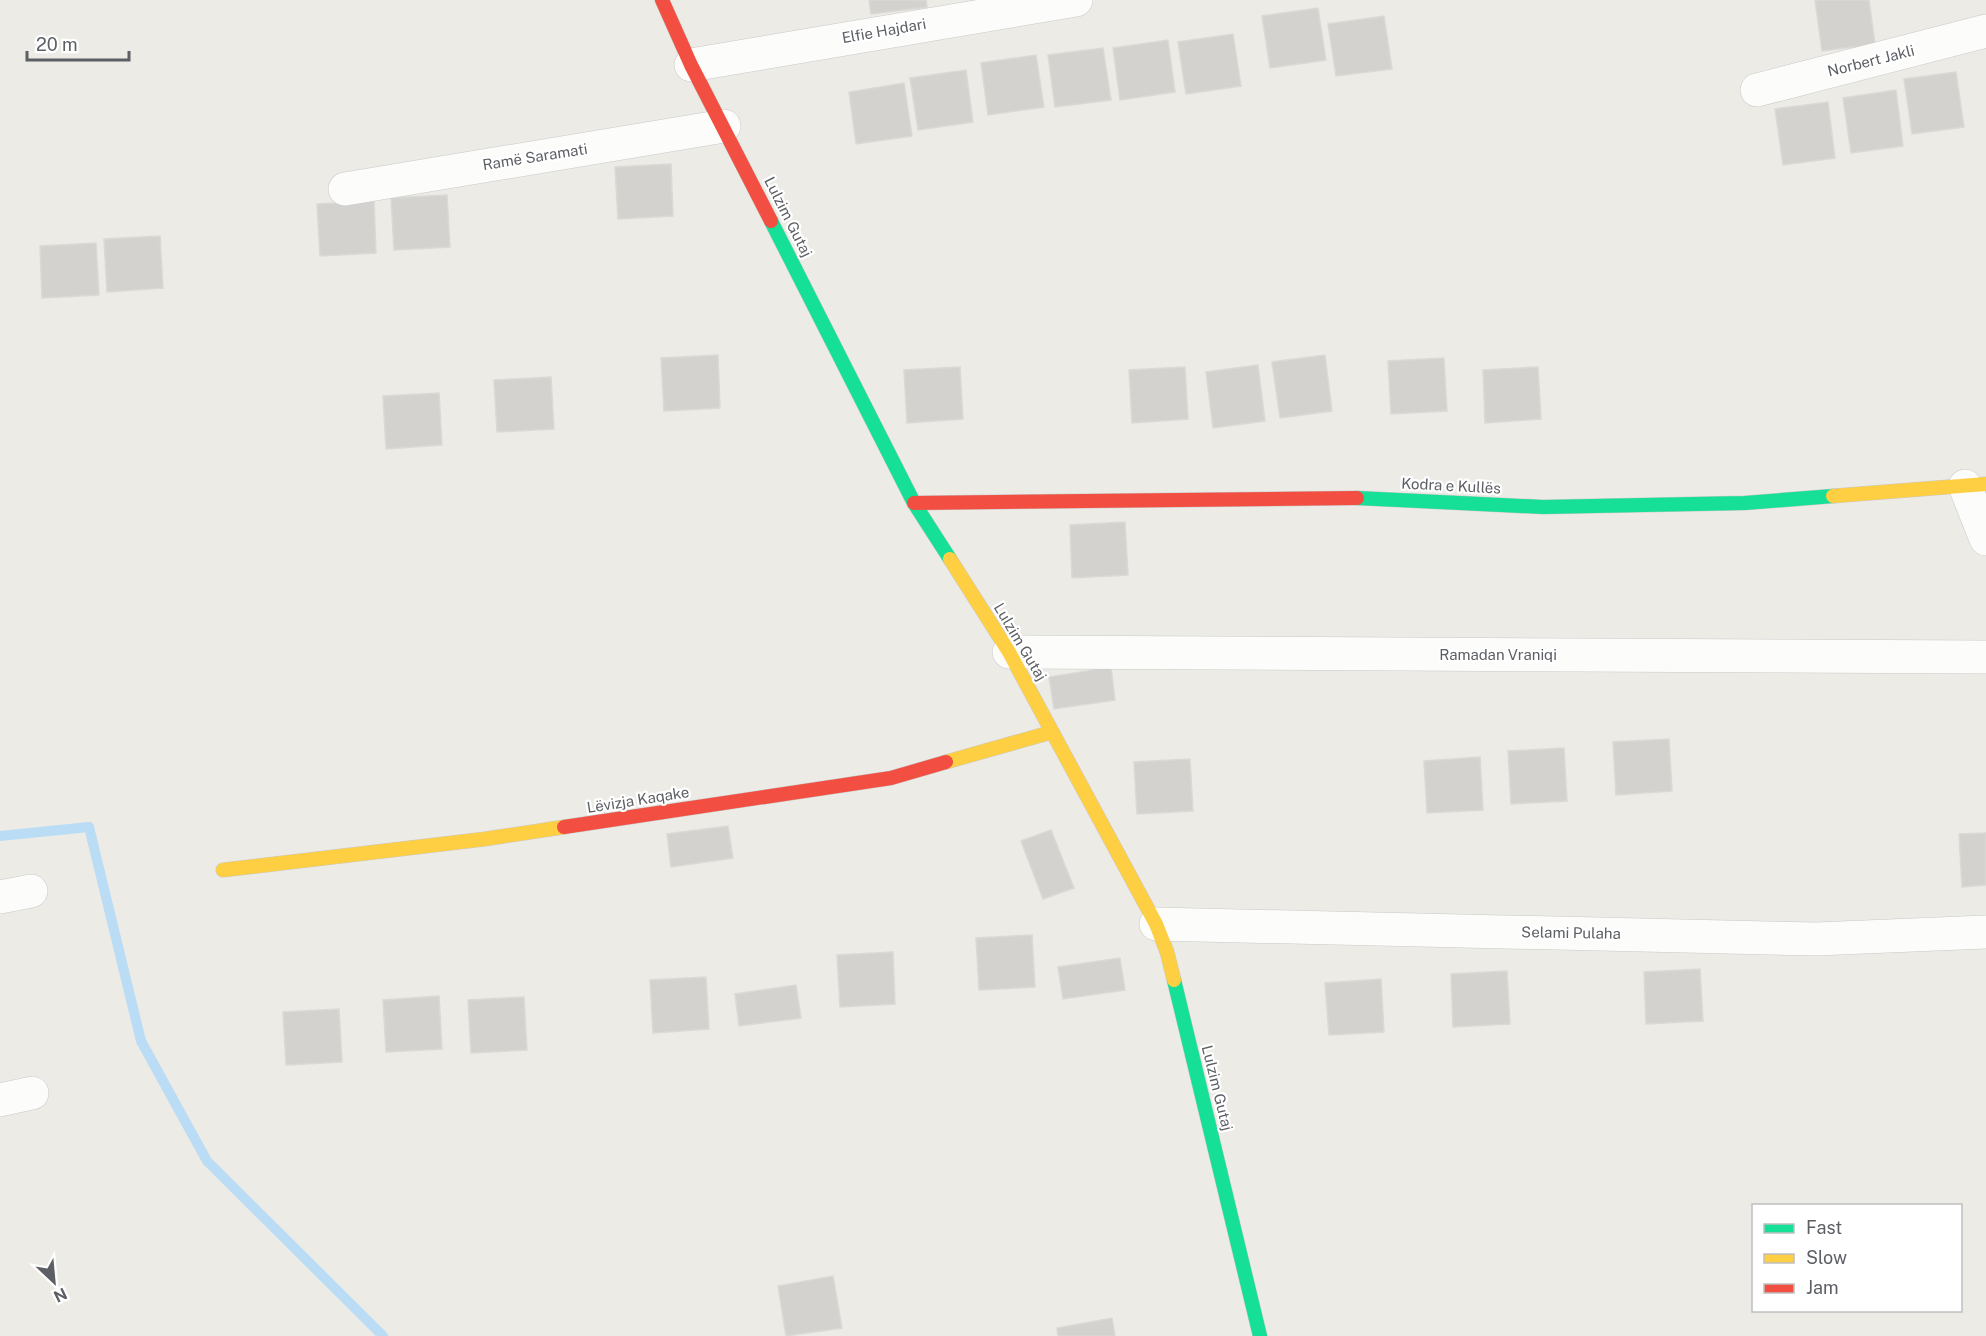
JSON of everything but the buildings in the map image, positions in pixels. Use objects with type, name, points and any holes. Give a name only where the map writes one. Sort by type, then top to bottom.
[{"type":"street","name":"Lulzim Gutaj","points":[[662,0],[691,64],[914,503],[1009,652],[1156,924],[1167,952],[1260,1336]]},
{"type":"street","name":"Elfie Hajdari","points":[[691,64],[1076,0]]},
{"type":"street","name":"Norbert Jakli","points":[[1757,90],[1986,31]]},
{"type":"street","name":"Ramë Saramati","points":[[345,189],[724,126]]},
{"type":"street","name":"Kodra e Kullës","points":[[914,503],[1343,497],[1555,507],[1745,503],[1975,485]]},
{"type":"street","points":[[1975,485],[1986,539]]},
{"type":"street","name":"Ramadan Vraniqi","points":[[1009,652],[1986,657]]},
{"type":"street","name":"Lëvizja Kaqake","points":[[224,870],[486,840],[891,778],[1052,732]]},
{"type":"street","name":"Selami Pulaha","points":[[1156,924],[1816,939],[1986,932]]},
{"type":"street","points":[[0,1100],[32,1093]]},
{"type":"waterway","points":[[0,836],[89,827],[141,1041],[207,1161],[383,1336]]},
{"type":"traffic: fast","points":[[771,221],[914,503],[950,559]]},
{"type":"traffic: fast","points":[[1357,498],[1543,507],[1745,503],[1833,496]]},
{"type":"traffic: fast","points":[[1174,980],[1260,1336]]},
{"type":"traffic: slow","points":[[1833,496],[1986,484]]},
{"type":"traffic: slow","points":[[950,559],[1009,652],[1156,924],[1167,952],[1174,980]]},
{"type":"traffic: slow","points":[[946,762],[1052,732]]},
{"type":"traffic: slow","points":[[223,870],[485,839],[564,827]]},
{"type":"traffic: jam","points":[[662,0],[691,65],[771,221]]},
{"type":"traffic: jam","points":[[914,503],[1357,498]]},
{"type":"traffic: jam","points":[[564,827],[891,778],[946,762]]}]
